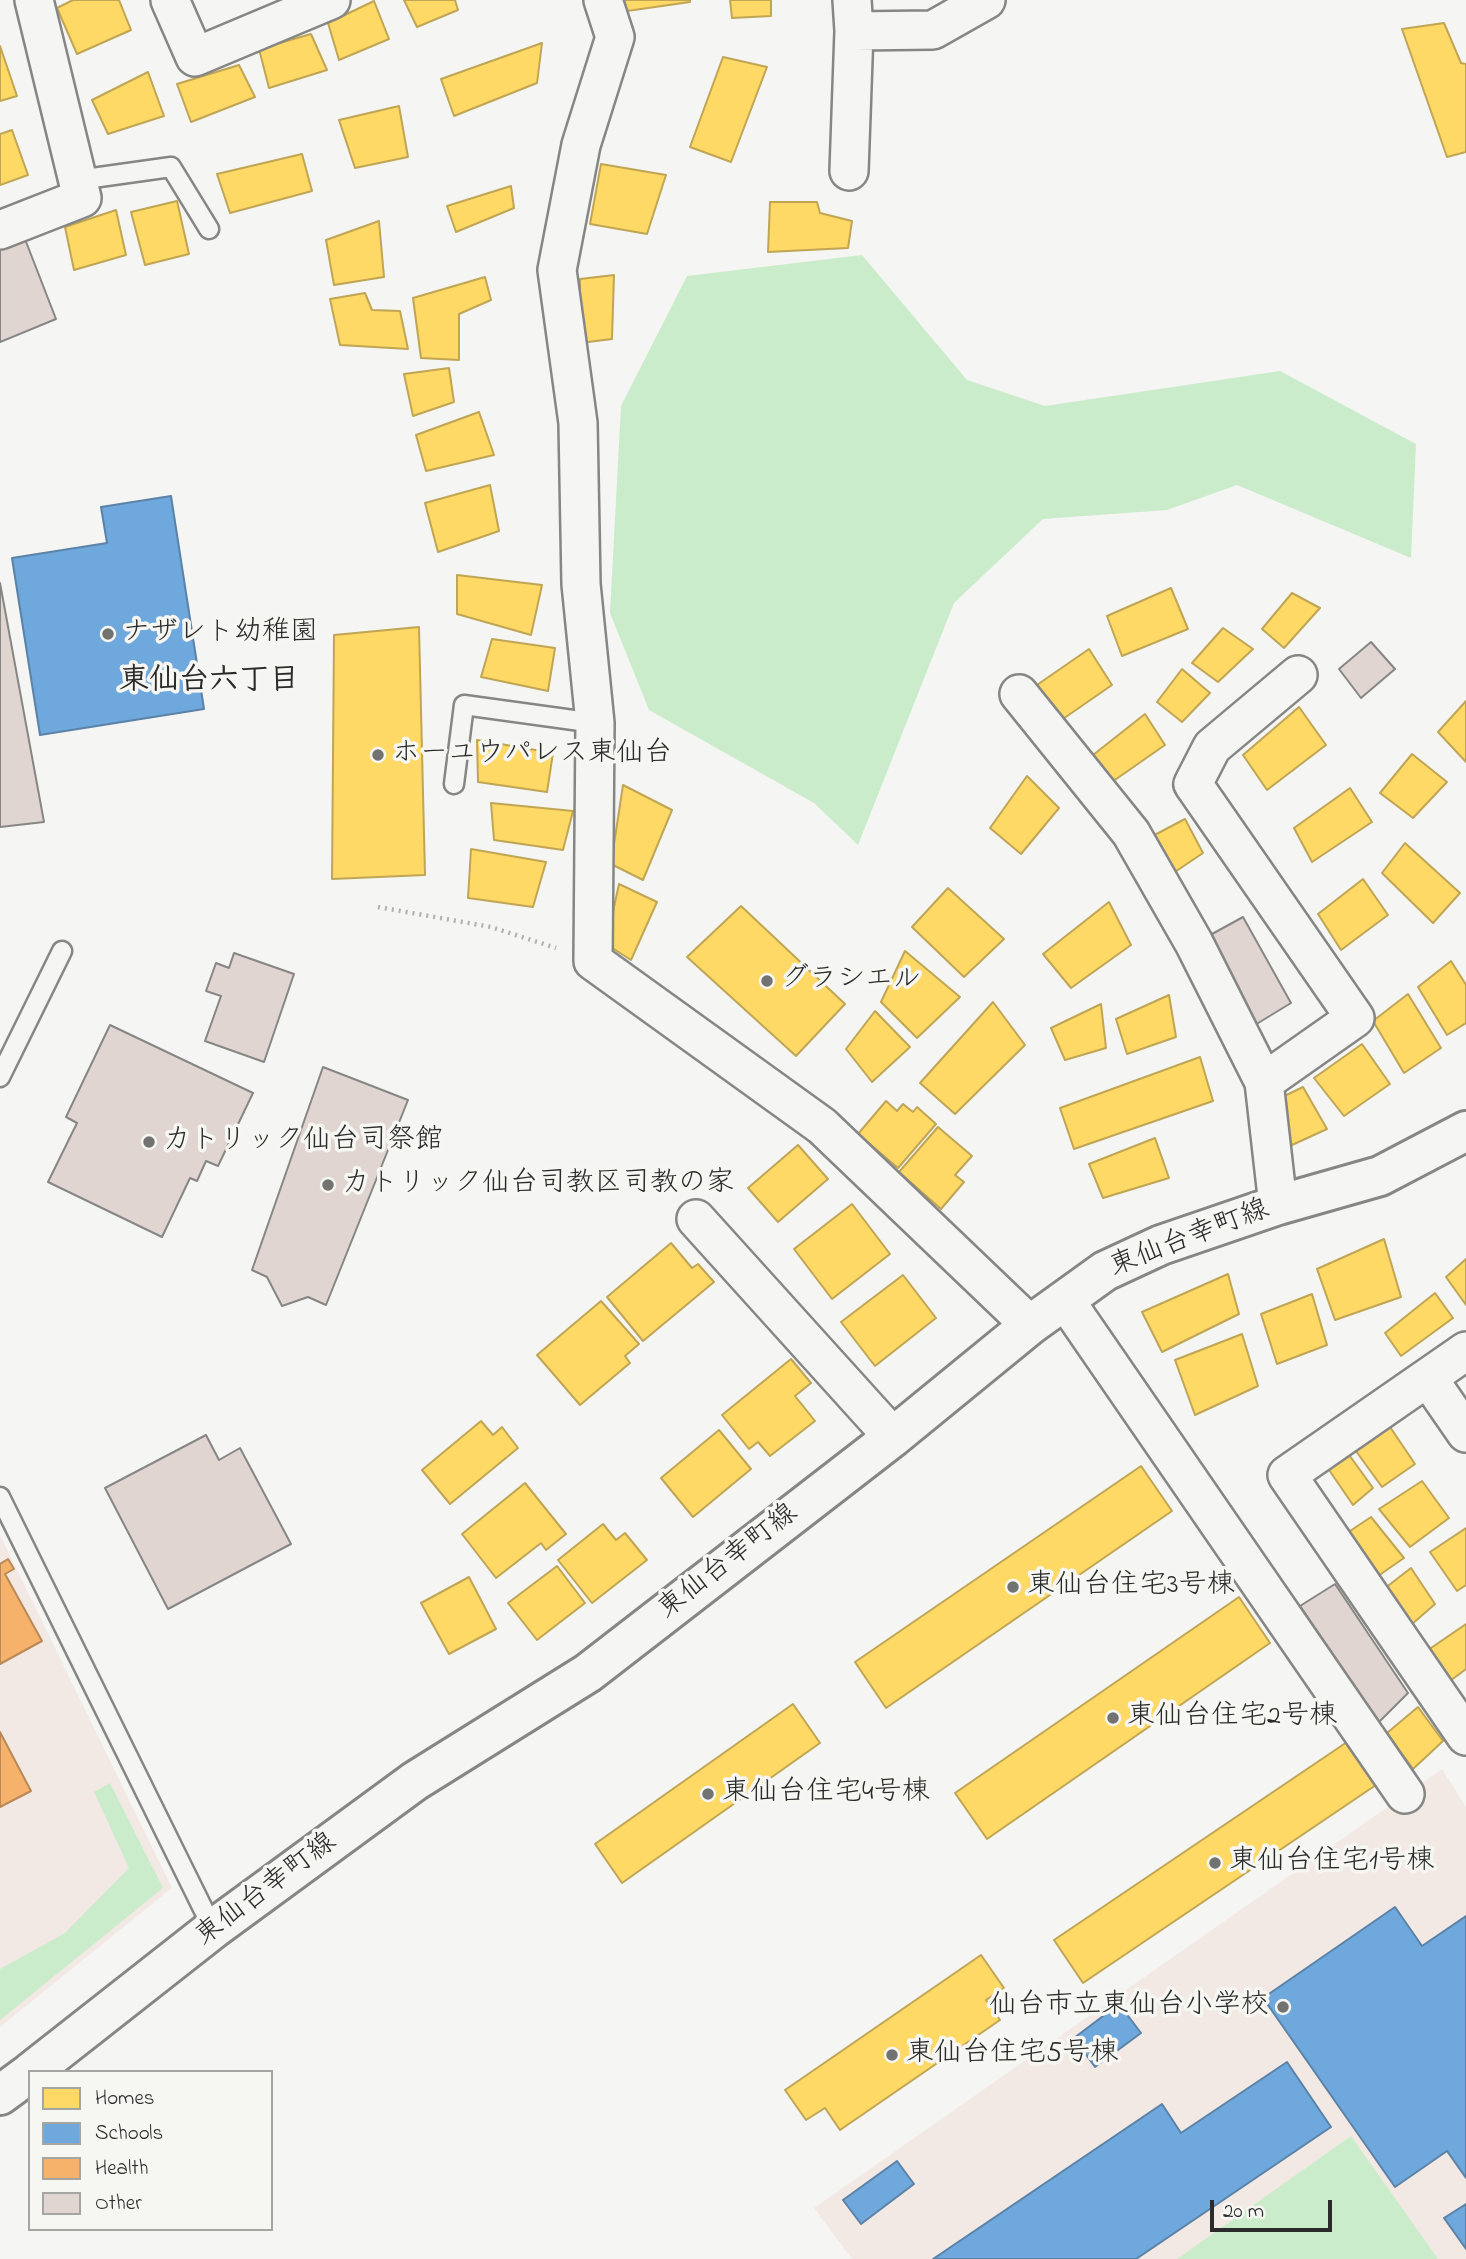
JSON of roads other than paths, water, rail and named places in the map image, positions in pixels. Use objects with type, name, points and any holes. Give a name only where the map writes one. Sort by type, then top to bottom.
[{"type":"street","points":[[0,230],[82,198],[34,0]]},
{"type":"street","points":[[170,0],[195,57],[331,0]]},
{"type":"street","points":[[603,0],[615,37],[581,145],[557,270],[578,423],[581,584],[595,723],[593,961],[822,1126],[1030,1325]]},
{"type":"street","points":[[849,170],[853,15],[933,30],[986,0]]},
{"type":"street","points":[[1264,1082],[1355,1018],[1193,784],[1212,747],[1298,675]]},
{"type":"street","points":[[1019,694],[1130,833],[1194,943],[1264,1082],[1278,1205]]},
{"type":"street","name":"東仙台幸町線","points":[[33,2070],[213,1929],[415,1781],[588,1672],[893,1437],[1030,1325],[1105,1271],[1132,1258],[1278,1205],[1380,1176],[1466,1131]]},
{"type":"street","points":[[695,1219],[893,1437]]},
{"type":"street","points":[[1065,1300],[1405,1794]]},
{"type":"street","points":[[1466,1351],[1287,1475],[1466,1736]]},
{"type":"street","points":[[1427,1378],[1466,1433]]},
{"type":"street","name":"東仙台幸町線","points":[[0,2095],[28,2074]]},
{"type":"lane","points":[[78,180],[171,167],[209,229]]},
{"type":"lane","points":[[454,784],[464,705],[595,723]]},
{"type":"lane","points":[[0,1077],[62,951]]},
{"type":"lane","points":[[0,1497],[213,1929]]},
{"type":"place","name":"ナザレト幼稚園","points":[[108,634]]},
{"type":"place","name":"ホーユウパレス東仙台","points":[[378,755]]},
{"type":"place","name":"グラシエル","points":[[767,981]]},
{"type":"place","name":"カトリック仙台司祭館","points":[[149,1142]]},
{"type":"place","name":"カトリック仙台司教区司教の家","points":[[328,1185]]},
{"type":"place","name":"東仙台住宅3号棟","points":[[1013,1587]]},
{"type":"place","name":"東仙台住宅2号棟","points":[[1113,1718]]},
{"type":"place","name":"東仙台住宅4号棟","points":[[708,1794]]},
{"type":"place","name":"東仙台住宅1号棟","points":[[1215,1863]]},
{"type":"place","name":"仙台市立東仙台小学校","points":[[1283,2007]]},
{"type":"place","name":"東仙台住宅5号棟","points":[[892,2055]]},
{"type":"district","name":"東仙台六丁目","points":[[209,683]]}]
